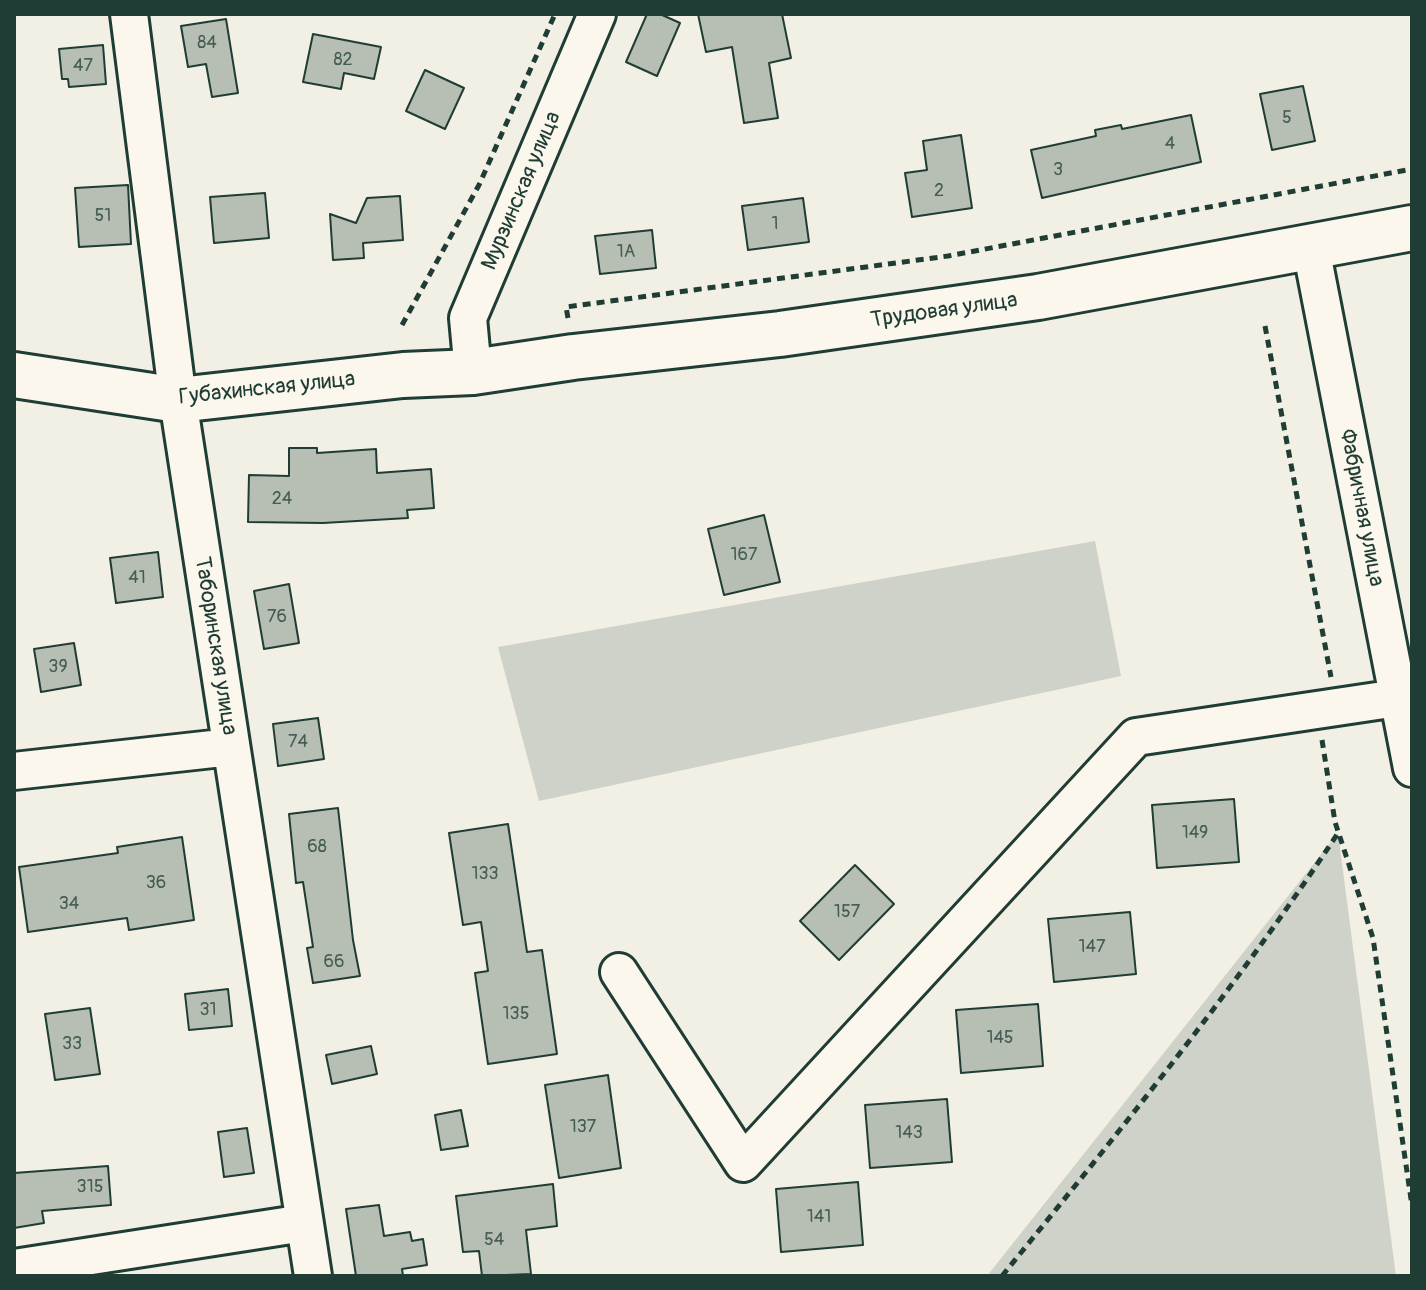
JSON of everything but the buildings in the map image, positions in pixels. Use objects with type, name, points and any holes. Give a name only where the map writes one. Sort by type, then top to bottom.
[{"type":"main road","name":"Трудовая улица","points":[[473,372],[573,357],[780,334],[1024,299],[1412,228]]},
{"type":"main road","name":"Губахинская улица","points":[[14,375],[178,400],[388,377],[473,372]]},
{"type":"street","name":"Таборинская улица","points":[[129,14],[178,400],[313,1276]]},
{"type":"street","name":"Мурзинская улица","points":[[473,372],[468,318],[597,14]]},
{"type":"street","name":"Фабричная улица","points":[[1311,248],[1412,768]]},
{"type":"street","points":[[619,972],[743,1163],[1136,737],[1397,698]]},
{"type":"street","points":[[14,771],[231,747]]},
{"type":"street","points":[[14,1268],[304,1223]]},
{"type":"path","points":[[402,325],[479,185],[555,14]]},
{"type":"path","points":[[568,318],[566,307],[948,256],[1412,169]]},
{"type":"path","points":[[1265,326],[1334,692],[1314,696],[1335,822],[1373,938],[1412,1206]]},
{"type":"path","points":[[1002,1276],[1123,1127],[1243,971],[1338,833]]},
{"type":"shaded area","points":[[1095,541],[1121,676],[539,801],[498,647]]},
{"type":"shaded area","points":[[1338,833],[1396,1276],[987,1276]]}]
